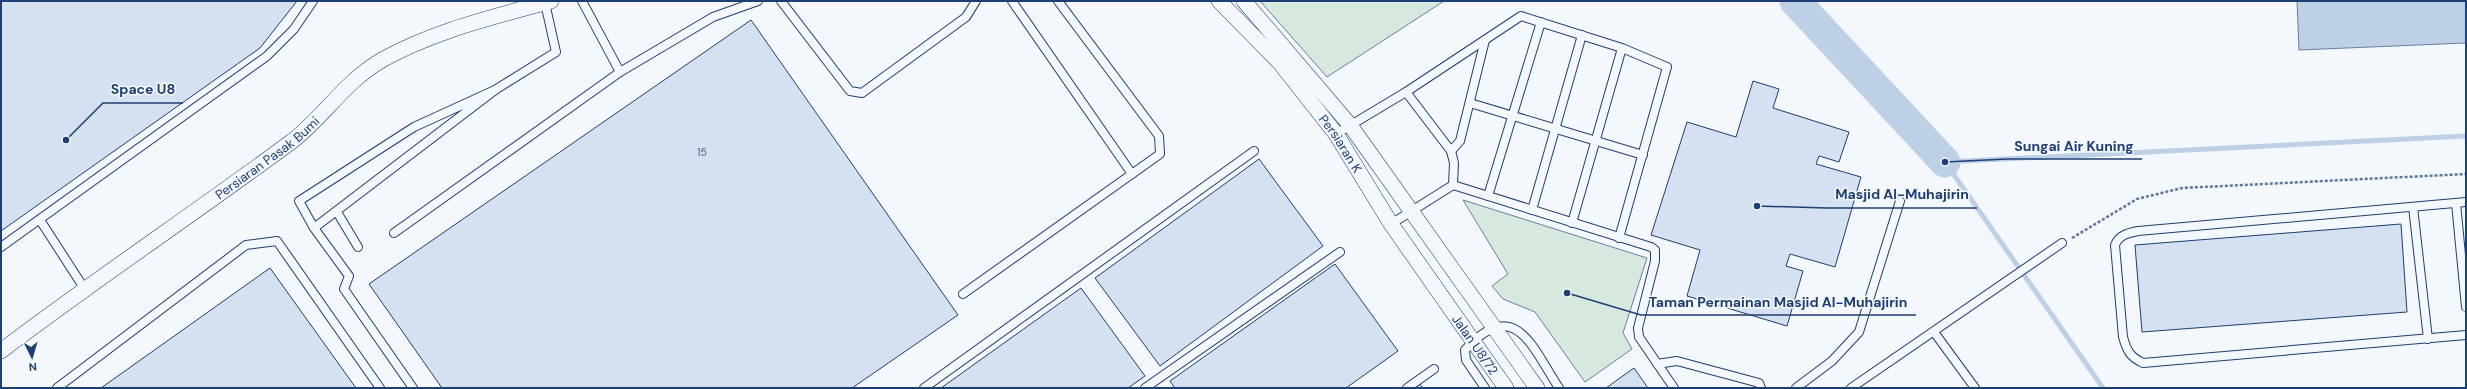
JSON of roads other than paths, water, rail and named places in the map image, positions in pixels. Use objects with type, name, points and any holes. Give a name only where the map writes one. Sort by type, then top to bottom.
[{"type":"street","name":"Persiaran K","points":[[1219,1],[1280,63],[1336,134],[1391,224],[1445,301]]},
{"type":"street","name":"Persiaran K","points":[[1244,1],[1350,125],[1466,288]]},
{"type":"street","name":"Persiaran Pasak Bumi","points":[[1,352],[84,288],[293,140],[357,76],[383,60],[433,37],[548,2]]},
{"type":"street","name":"Jalan U8/72","points":[[1466,288],[1537,388]]},
{"type":"street","name":"Jalan U8/72","points":[[1445,301],[1506,388]]},
{"type":"lane","points":[[1,247],[267,56],[294,29],[313,1]]},
{"type":"lane","points":[[582,1],[620,72]]},
{"type":"lane","points":[[394,233],[620,72],[713,17],[758,1]]},
{"type":"lane","points":[[781,1],[850,91],[862,93],[966,17],[976,1]]},
{"type":"lane","points":[[1012,1],[1132,174]]},
{"type":"lane","points":[[963,294],[1160,154],[1159,136],[1058,1]]},
{"type":"lane","points":[[314,228],[337,212],[495,90],[556,52],[548,2]]},
{"type":"lane","points":[[1336,134],[1406,92],[1521,16],[1622,48],[1667,67],[1619,238]]},
{"type":"lane","points":[[1488,196],[1541,22]]},
{"type":"lane","points":[[1532,210],[1582,35]]},
{"type":"lane","points":[[1451,151],[1460,141],[1485,40]]},
{"type":"lane","points":[[1572,223],[1622,48]]},
{"type":"lane","points":[[413,388],[344,289],[349,276],[314,228],[299,201],[414,127],[495,90]]},
{"type":"lane","points":[[1406,92],[1451,151],[1454,163],[1453,185]]},
{"type":"lane","points":[[1470,103],[1555,130],[1643,155]]},
{"type":"lane","points":[[924,388],[1254,150]]},
{"type":"lane","points":[[1391,224],[1453,185],[1650,247],[1654,250],[1655,261],[1638,328],[1639,337],[1674,388]]},
{"type":"lane","points":[[1796,388],[1832,361],[1859,332],[1900,201]]},
{"type":"lane","points":[[2466,202],[2138,231],[2126,234],[2117,239],[2115,245],[2123,337],[2126,350],[2133,358],[2143,363],[2466,335]]},
{"type":"lane","points":[[2456,203],[2466,308]]},
{"type":"lane","points":[[2413,207],[2428,339]]},
{"type":"lane","points":[[337,212],[358,247]]},
{"type":"lane","points":[[40,220],[84,288]]},
{"type":"lane","points":[[57,388],[246,246],[277,240],[380,388]]},
{"type":"lane","points":[[1851,388],[2062,243]]},
{"type":"lane","points":[[1145,388],[1340,252]]},
{"type":"lane","points":[[1485,388],[1466,360],[1465,350],[1473,341],[1494,327],[1507,325],[1514,327],[1525,336],[1559,388]]},
{"type":"lane","points":[[1934,332],[1975,388]]},
{"type":"lane","points":[[1657,364],[1677,361],[1758,383],[1761,388]]},
{"type":"lane","points":[[1407,388],[1434,369]]},
{"type":"water","points":[[2297,1],[2466,1],[2466,43],[2299,50]]},
{"type":"waterway","points":[[1795,1],[1945,162]]},
{"type":"waterway","points":[[1945,162],[2466,136]]},
{"type":"waterway","points":[[1945,162],[2103,388]]},
{"type":"place","name":"Space U8","points":[[66,140]]},
{"type":"place","name":"Sungai Air Kuning","points":[[1945,162]]},
{"type":"place","name":"Masjid Al-Muhajirin","points":[[1757,206]]},
{"type":"place","name":"Taman Permainan Masjid Al-Muhajirin","points":[[1567,293]]}]
